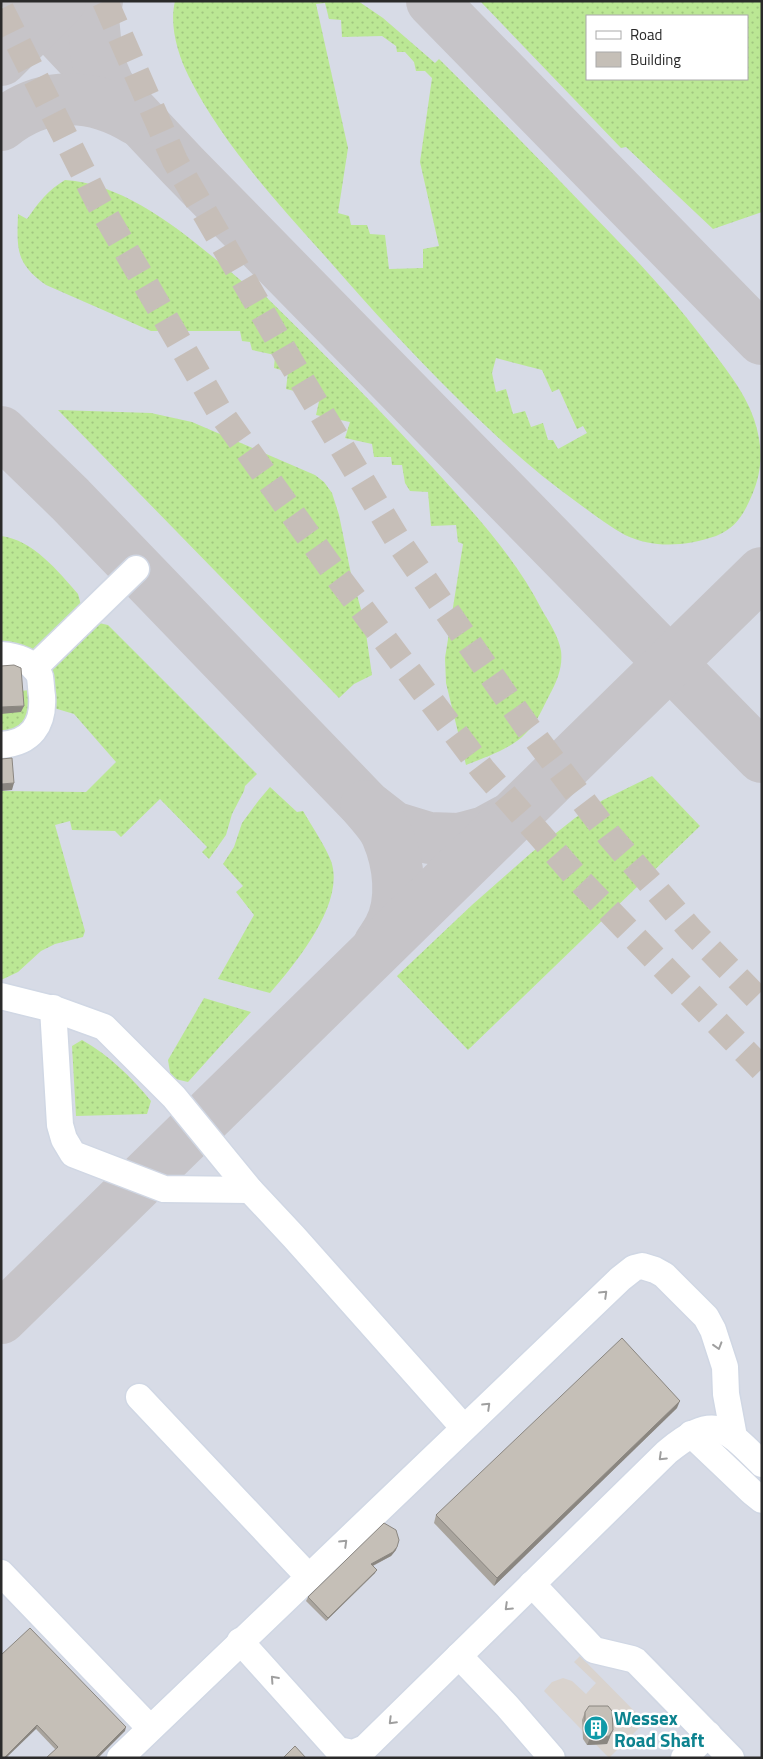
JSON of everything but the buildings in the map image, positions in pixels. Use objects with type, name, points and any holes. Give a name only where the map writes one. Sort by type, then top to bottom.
[{"type":"lane","points":[[34,668],[136,568]]},
{"type":"lane","points":[[1,655],[26,661],[34,668],[39,675],[41,684],[43,709],[41,719],[36,728],[20,742],[1,745]]},
{"type":"lane","points":[[1,996],[53,1008],[104,1027],[174,1097],[250,1190],[464,1428]]},
{"type":"lane","points":[[53,1008],[60,1125],[64,1139],[73,1154],[164,1189],[250,1190]]},
{"type":"lane","points":[[120,1758],[620,1279],[634,1268],[642,1266],[656,1270],[664,1275],[706,1317],[713,1330],[725,1367],[726,1394],[734,1437]]},
{"type":"lane","points":[[139,1398],[309,1577]]},
{"type":"lane","points":[[240,1642],[338,1750],[346,1755],[353,1753],[365,1748],[667,1452],[695,1432],[715,1428],[734,1437],[762,1464]]},
{"type":"lane","points":[[695,1432],[711,1432],[723,1439],[762,1478]]},
{"type":"lane","points":[[695,1432],[752,1492],[762,1500]]},
{"type":"lane","points":[[1,1573],[150,1728]]},
{"type":"lane","points":[[532,1584],[594,1650],[636,1661],[731,1758]]},
{"type":"lane","points":[[451,1663],[488,1706],[538,1758]]},
{"type":"lane","points":[[451,1663],[507,1706],[552,1758]]},
{"type":"lane","points":[[684,1758],[708,1734]]},
{"type":"shaded area","points":[[1,1],[762,1],[762,1758],[1,1758]]},
{"type":"shaded area","points":[[580,1656],[645,1722],[609,1758],[544,1691],[552,1682],[563,1678],[572,1681],[586,1694],[596,1683],[574,1662]]},
{"type":"green space","points":[[175,1],[358,1],[383,18],[435,63],[439,59],[531,151],[647,272],[690,322],[739,388],[750,408],[757,429],[760,467],[756,485],[739,520],[723,533],[694,542],[659,544],[647,542],[625,535],[613,528],[561,491],[529,465],[469,410],[407,347],[254,175],[219,128],[189,77],[178,50],[173,11]],"holes":[[[325,3],[329,19],[341,20],[342,37],[382,36],[396,46],[397,52],[405,52],[414,62],[416,71],[425,71],[432,78],[420,162],[439,246],[423,249],[423,268],[389,269],[385,235],[370,234],[367,225],[351,225],[349,216],[338,213],[348,148],[316,4]],[[496,358],[542,370],[552,392],[559,389],[577,429],[583,426],[587,433],[558,449],[553,440],[548,440],[543,423],[531,427],[525,411],[513,414],[506,389],[496,392],[492,373]]]},
{"type":"green space","points":[[480,1],[762,1],[762,212],[713,229],[626,147],[621,148]]},
{"type":"green space","points":[[65,180],[92,184],[143,206],[191,239],[256,293],[259,290],[399,431],[485,526],[510,558],[532,592],[558,640],[561,651],[559,674],[555,684],[537,720],[520,739],[498,752],[466,765],[446,683],[445,658],[463,544],[458,542],[456,525],[431,526],[428,492],[410,491],[405,483],[402,465],[392,465],[391,457],[374,457],[372,444],[345,438],[350,422],[316,415],[320,397],[286,389],[288,372],[274,368],[275,355],[252,350],[250,342],[242,341],[240,331],[151,331],[46,285],[28,270],[23,262],[18,246],[18,214],[27,219],[44,197]]},
{"type":"green space","points":[[58,410],[151,413],[192,422],[315,475],[324,482],[332,493],[339,515],[351,574],[364,620],[372,675],[354,684],[339,698]]},
{"type":"green space","points":[[1,536],[13,539],[34,550],[78,594],[81,605],[34,651],[1,650]]},
{"type":"green space","points":[[94,622],[108,625],[257,774],[245,786],[232,814],[226,835],[209,859],[202,852],[207,847],[160,799],[121,837],[115,831],[72,830],[70,821],[55,825],[85,931],[83,937],[55,944],[41,951],[18,972],[1,980],[1,791],[86,792],[116,762],[74,714],[54,708],[50,668]]},
{"type":"green space","points":[[30,690],[32,721],[1,740],[1,714],[20,691]]},
{"type":"green space","points":[[652,776],[700,826],[468,1050],[397,976],[472,905],[531,853],[575,818],[603,800]]},
{"type":"green space","points":[[270,787],[297,812],[303,811],[329,855],[334,878],[325,914],[316,932],[270,993],[218,979],[254,915],[236,892],[243,886],[223,864],[234,847],[242,823]]},
{"type":"green space","points":[[204,998],[251,1012],[188,1082],[171,1078],[168,1060]]},
{"type":"green space","points":[[82,1040],[127,1075],[151,1101],[147,1114],[76,1116],[72,1046]]},
{"type":"taxiway","points":[[28,1],[183,166],[762,757]]},
{"type":"taxiway","points":[[1,60],[60,1]]},
{"type":"taxiway","points":[[97,1],[93,18],[97,59],[109,87]]},
{"type":"taxiway","points":[[432,1],[762,339]]},
{"type":"taxiway","points":[[1,125],[17,114],[34,106],[68,99],[103,104],[137,120]]},
{"type":"taxiway","points":[[1,432],[70,499],[366,806],[393,827],[429,838],[459,839],[485,832],[507,820]]},
{"type":"taxiway","points":[[1,1318],[762,573]]},
{"type":"taxiway","points":[[366,806],[387,835],[397,870],[397,906],[394,918],[379,945]]},
{"type":"tunnel","points":[[105,1],[175,161],[292,364],[400,544],[528,728],[609,835],[691,930],[762,1003]]},
{"type":"tunnel","points":[[1,9],[98,202],[218,409],[334,572],[483,770],[581,882],[762,1069]]},
{"type":"place","name":"Wessex Road Shaft","points":[[596,1728]]}]
